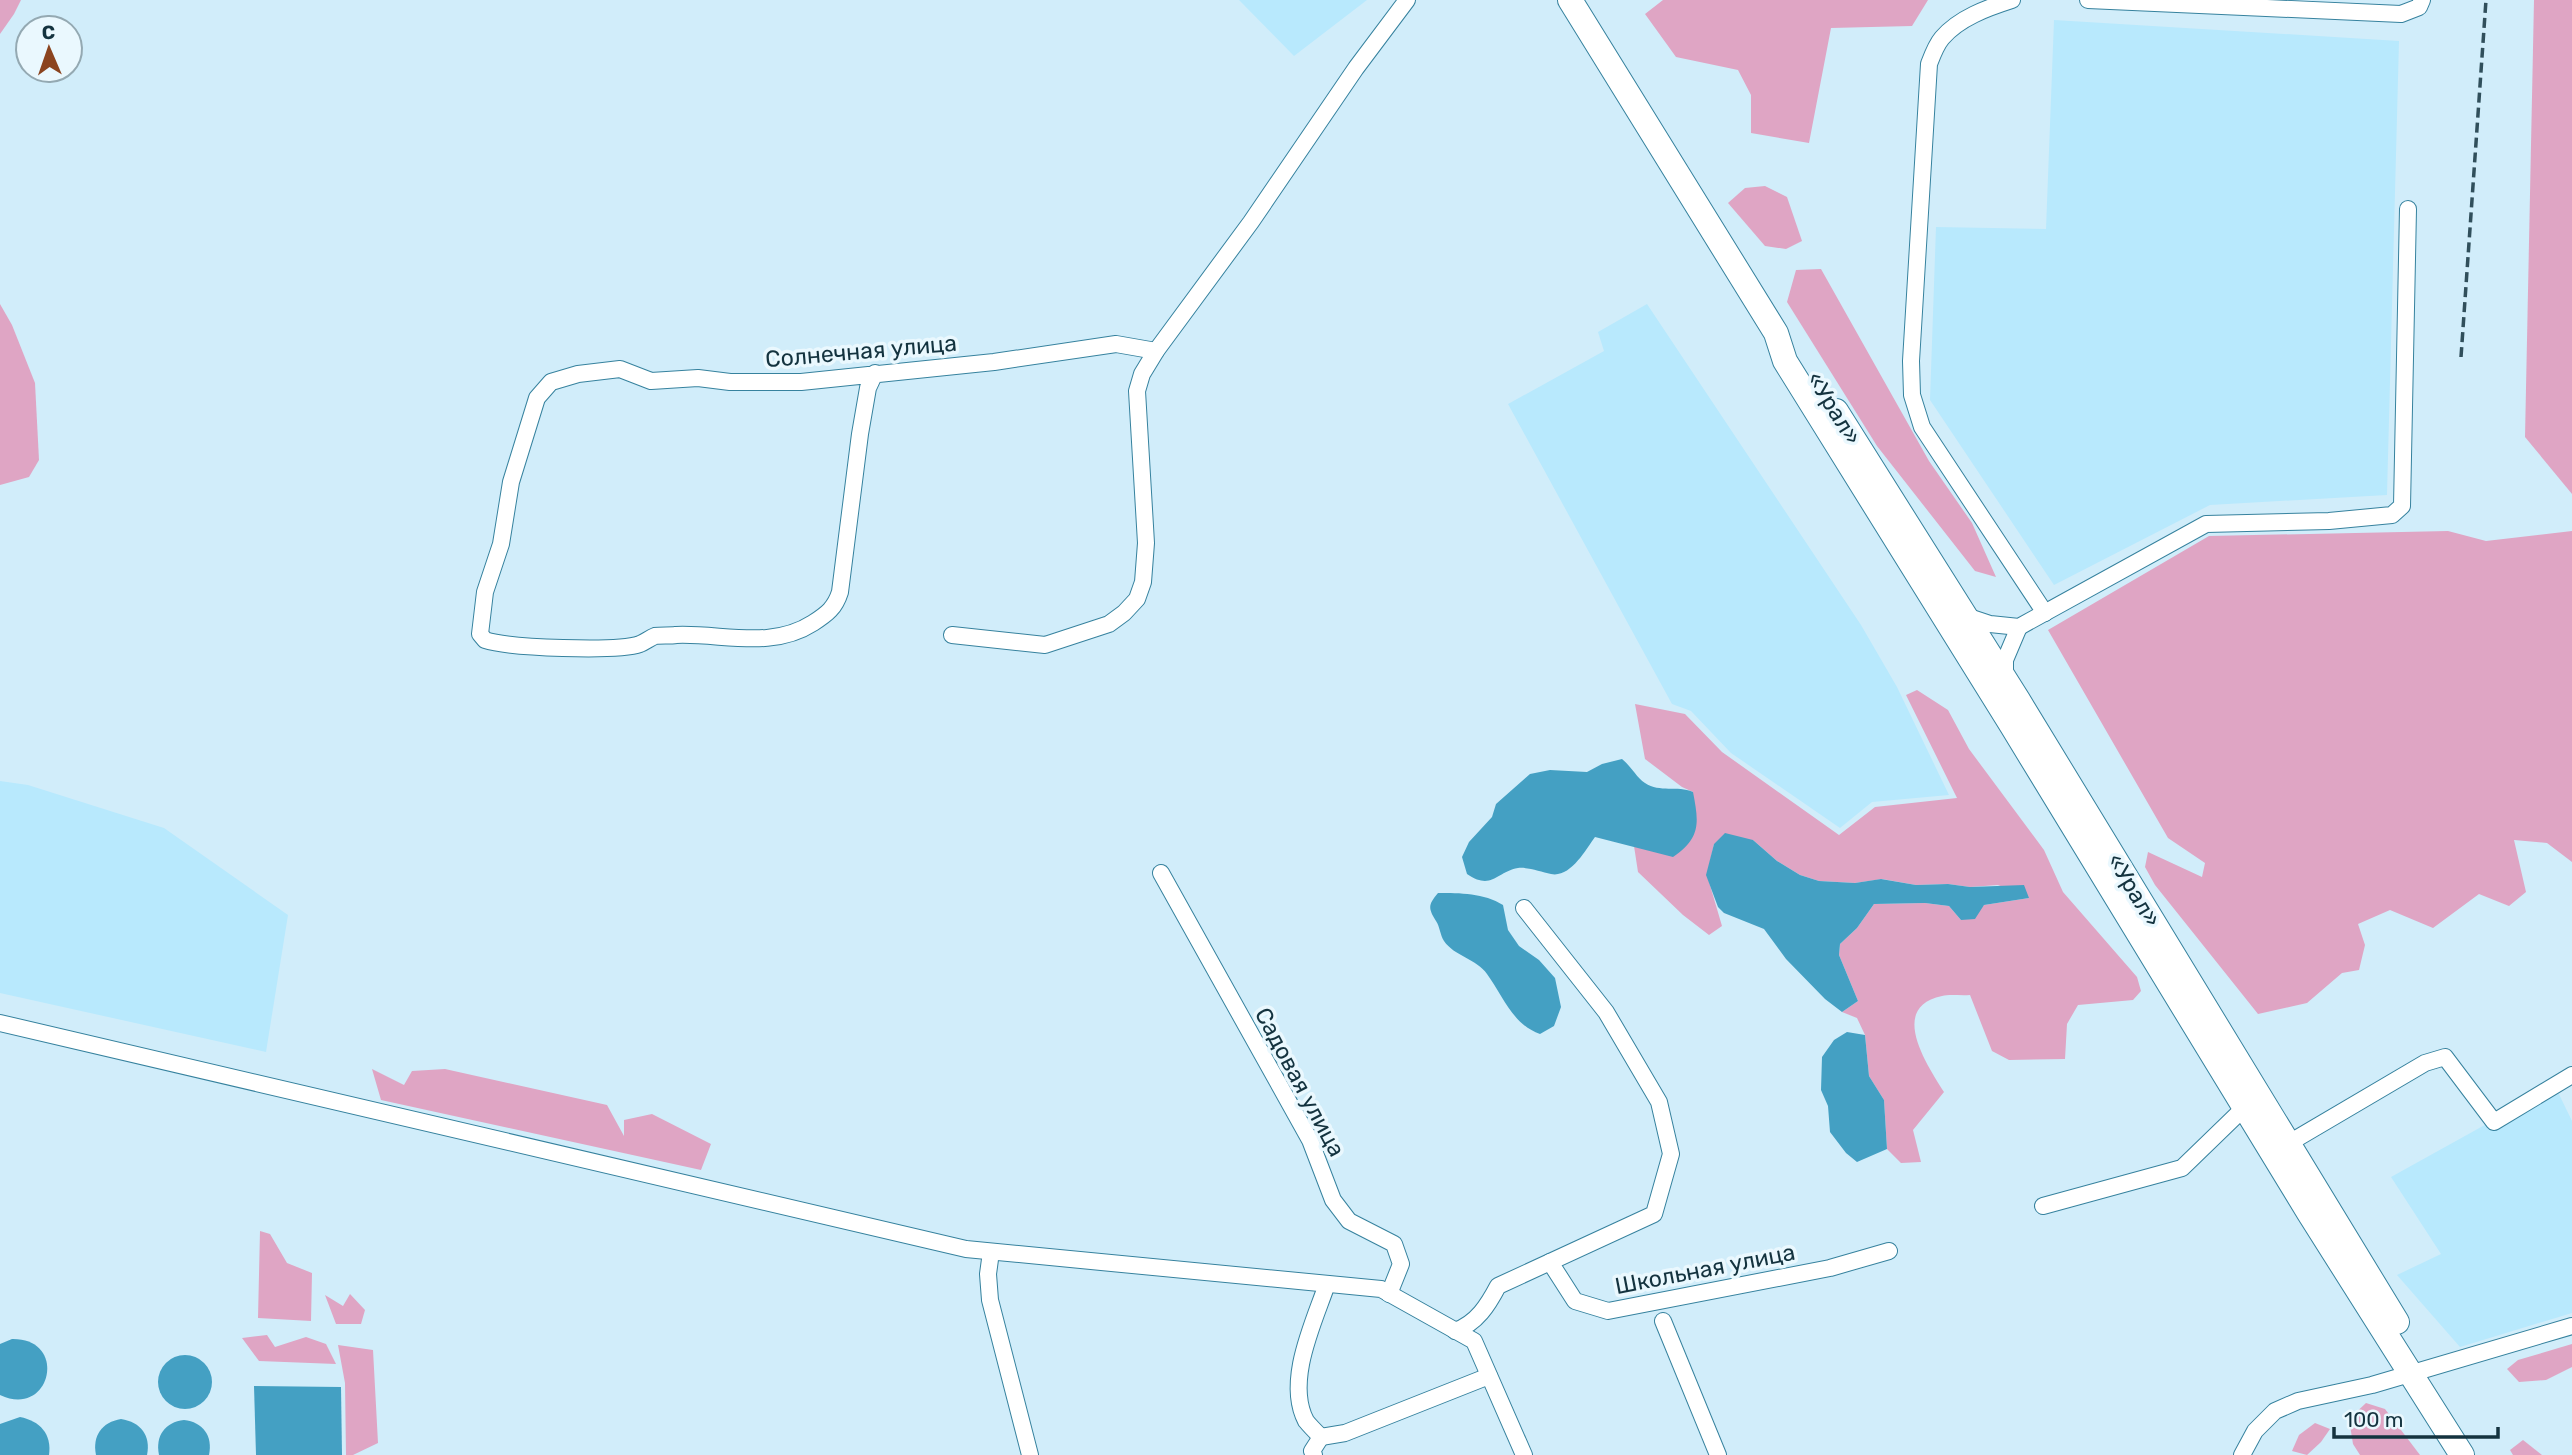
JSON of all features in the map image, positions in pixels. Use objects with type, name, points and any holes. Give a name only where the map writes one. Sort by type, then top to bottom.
[{"type":"highway","name":"«Урал»","points":[[1570,0],[1776,333],[1785,361],[2394,1348],[2418,1372],[2480,1455]]},
{"type":"highway","name":"«Урал»","points":[[1776,333],[1798,351],[1966,616],[2289,1143],[2462,1455]]},
{"type":"street","points":[[952,635],[1045,645],[1109,624],[1137,599],[1143,582],[1146,543],[1137,391],[1142,374],[1251,222],[1356,68],[1407,0]]},
{"type":"street","points":[[2012,0],[1992,6],[1960,22],[1940,40],[1929,64],[1911,362],[1912,395],[1922,428],[2045,613]]},
{"type":"street","points":[[2088,0],[2400,14],[2419,8],[2422,0]]},
{"type":"street","points":[[2005,679],[2011,641],[2019,627],[2206,524],[2329,521],[2392,515],[2402,506],[2409,209]]},
{"type":"street","name":"Солнечная улица","points":[[874,373],[866,400],[840,592],[836,605],[828,613],[802,630],[757,640],[687,635],[654,636],[639,644],[606,648],[515,645],[485,640],[480,634],[485,592],[501,544],[511,482],[537,398],[551,382],[578,374],[620,369],[651,381],[698,378],[730,382],[801,382],[874,373],[994,362],[1116,344],[1156,351]]},
{"type":"street","points":[[1966,616],[1990,624],[2019,627]]},
{"type":"street","name":"Садовая улица","points":[[1161,873],[1310,1140],[1333,1200],[1349,1221],[1394,1244],[1401,1264],[1389,1294]]},
{"type":"street","points":[[1455,1331],[1464,1328],[1487,1307],[1498,1286],[1654,1213],[1671,1154],[1659,1102],[1606,1012],[1524,908]]},
{"type":"street","points":[[0,1023],[952,1246],[990,1252],[1381,1289],[1474,1341],[1524,1455]]},
{"type":"street","points":[[2289,1143],[2424,1063],[2445,1057],[2494,1122],[2572,1075]]},
{"type":"street","points":[[2043,1206],[2182,1168],[2245,1107]]},
{"type":"street","name":"Школьная улица","points":[[1550,1262],[1575,1301],[1608,1311],[1830,1268],[1889,1251]]},
{"type":"street","points":[[990,1252],[990,1300],[1030,1455]]},
{"type":"street","points":[[1321,1437],[1307,1421],[1301,1403],[1299,1368],[1327,1284]]},
{"type":"street","points":[[1663,1321],[1718,1455]]},
{"type":"street","points":[[2242,1455],[2255,1431],[2275,1411],[2298,1401],[2418,1372],[2572,1326]]},
{"type":"street","points":[[2384,1381],[2392,1372],[2395,1363],[2394,1348]]},
{"type":"street","points":[[1314,1455],[1312,1451],[1321,1437],[1345,1433],[1489,1376]]},
{"type":"shaded area","points":[[0,0],[21,0],[14,14],[0,34]]},
{"type":"shaded area","points":[[1239,0],[1367,0],[1294,56]]},
{"type":"shaded area","points":[[1663,0],[1928,0],[1912,26],[1831,28],[1809,143],[1751,133],[1751,95],[1738,70],[1676,57],[1645,14]]},
{"type":"shaded area","points":[[2534,0],[2572,0],[2572,494],[2525,437]]},
{"type":"shaded area","points":[[2054,20],[2399,41],[2387,495],[2210,505],[2054,585],[1930,400],[1936,227],[2046,229]]},
{"type":"shaded area","points":[[1765,186],[1787,197],[1802,241],[1786,249],[1765,246],[1728,203],[1745,188]]},
{"type":"shaded area","points":[[1821,269],[1929,461],[1972,523],[1996,577],[1975,571],[1877,446],[1787,302],[1796,270]]},
{"type":"shaded area","points":[[0,304],[12,325],[35,383],[39,460],[29,477],[0,485]]},
{"type":"shaded area","points":[[1647,304],[1861,625],[1897,687],[1949,795],[1872,802],[1840,828],[1731,753],[1691,711],[1672,704],[1508,404],[1604,351],[1598,332]]},
{"type":"shaded area","points":[[2448,531],[2486,541],[2572,531],[2572,862],[2547,843],[2514,840],[2526,892],[2509,906],[2479,894],[2433,928],[2390,910],[2358,924],[2365,945],[2359,970],[2342,973],[2307,1003],[2258,1014],[2155,885],[2145,867],[2148,852],[2202,877],[2205,863],[2168,838],[2048,630],[2209,536]]},
{"type":"shaded area","points":[[1917,690],[1948,710],[1969,749],[2044,850],[2063,892],[2137,977],[2141,991],[2133,1000],[2078,1005],[2067,1024],[2065,1059],[2009,1060],[1992,1051],[1970,995],[1945,995],[1926,1002],[1917,1012],[1914,1024],[1916,1038],[1944,1092],[1913,1130],[1921,1162],[1901,1163],[1887,1149],[1884,1100],[1869,1076],[1865,1035],[1857,1018],[1842,1012],[1858,1001],[1839,955],[1840,944],[1857,928],[1874,904],[1925,903],[1949,906],[1961,920],[1984,905],[2029,898],[1998,885],[1916,885],[1882,879],[1855,883],[1819,881],[1800,875],[1777,861],[1753,840],[1714,844],[1707,875],[1722,926],[1709,935],[1683,915],[1638,872],[1634,846],[1650,850],[1693,792],[1682,787],[1645,759],[1635,704],[1685,714],[1722,752],[1839,835],[1875,807],[1957,798],[1906,695]]},
{"type":"shaded area","points":[[1622,759],[1642,781],[1651,786],[1693,792],[1696,829],[1689,843],[1673,857],[1595,837],[1571,868],[1558,874],[1518,868],[1494,879],[1482,881],[1467,874],[1462,857],[1469,842],[1492,817],[1496,804],[1530,774],[1550,770],[1587,772],[1602,764]]},
{"type":"shaded area","points":[[0,781],[28,785],[164,828],[288,915],[266,1052],[0,993]]},
{"type":"shaded area","points":[[1725,833],[1753,840],[1777,861],[1800,875],[1819,881],[1855,883],[1881,879],[1916,885],[2024,885],[2029,898],[1984,905],[1975,919],[1961,920],[1949,906],[1925,903],[1874,904],[1857,928],[1840,944],[1839,955],[1858,1001],[1842,1012],[1825,999],[1786,959],[1764,929],[1724,913],[1718,907],[1706,875],[1714,844]]},
{"type":"shaded area","points":[[1438,893],[1480,896],[1503,905],[1508,930],[1519,946],[1539,960],[1555,978],[1561,1007],[1554,1026],[1540,1034],[1523,1024],[1509,1009],[1483,969],[1448,946],[1430,910]]},
{"type":"shaded area","points":[[1847,1032],[1865,1035],[1869,1076],[1884,1100],[1887,1149],[1857,1162],[1846,1153],[1830,1132],[1828,1106],[1821,1090],[1822,1057],[1834,1040]]},
{"type":"shaded area","points":[[372,1069],[404,1085],[412,1071],[445,1069],[607,1105],[624,1136],[624,1120],[652,1114],[711,1144],[701,1170],[381,1100]]},
{"type":"shaded area","points":[[2555,1086],[2572,1121],[2572,1313],[2460,1347],[2397,1275],[2441,1254],[2391,1177]]},
{"type":"shaded area","points":[[260,1231],[270,1234],[287,1263],[312,1273],[311,1321],[258,1318]]},
{"type":"shaded area","points":[[350,1294],[365,1310],[361,1324],[336,1324],[325,1295],[343,1306]]},
{"type":"shaded area","points":[[267,1335],[275,1347],[306,1337],[326,1344],[336,1364],[259,1361],[242,1338]]},
{"type":"shaded area","points":[[12,1339],[30,1342],[41,1351],[47,1363],[41,1388],[31,1396],[17,1399],[0,1395],[0,1344]]},
{"type":"shaded area","points":[[2572,1344],[2572,1367],[2546,1380],[2519,1382],[2507,1369],[2518,1360]]},
{"type":"shaded area","points":[[338,1345],[373,1350],[378,1443],[353,1455],[346,1455],[345,1383]]},
{"type":"shaded area","points":[[185,1355],[204,1363],[212,1382],[204,1401],[185,1409],[166,1401],[158,1382],[166,1363]]},
{"type":"shaded area","points":[[254,1386],[341,1387],[342,1455],[256,1455]]},
{"type":"shaded area","points":[[2366,1403],[2385,1409],[2420,1455],[2360,1455],[2353,1444],[2349,1419]]},
{"type":"shaded area","points":[[20,1417],[39,1425],[43,1430],[49,1441],[49,1455],[0,1455],[0,1424]]},
{"type":"shaded area","points":[[121,1419],[134,1423],[143,1431],[148,1448],[147,1455],[96,1455],[97,1436],[100,1431],[109,1423]]},
{"type":"shaded area","points":[[177,1421],[191,1421],[205,1431],[210,1448],[209,1455],[159,1455],[160,1436],[163,1431]]},
{"type":"shaded area","points":[[2315,1423],[2330,1429],[2321,1442],[2307,1455],[2292,1451],[2299,1435]]},
{"type":"shaded area","points":[[2523,1440],[2542,1455],[2513,1455],[2510,1450]]},
{"type":"railway","points":[[2461,357],[2486,0]]}]
